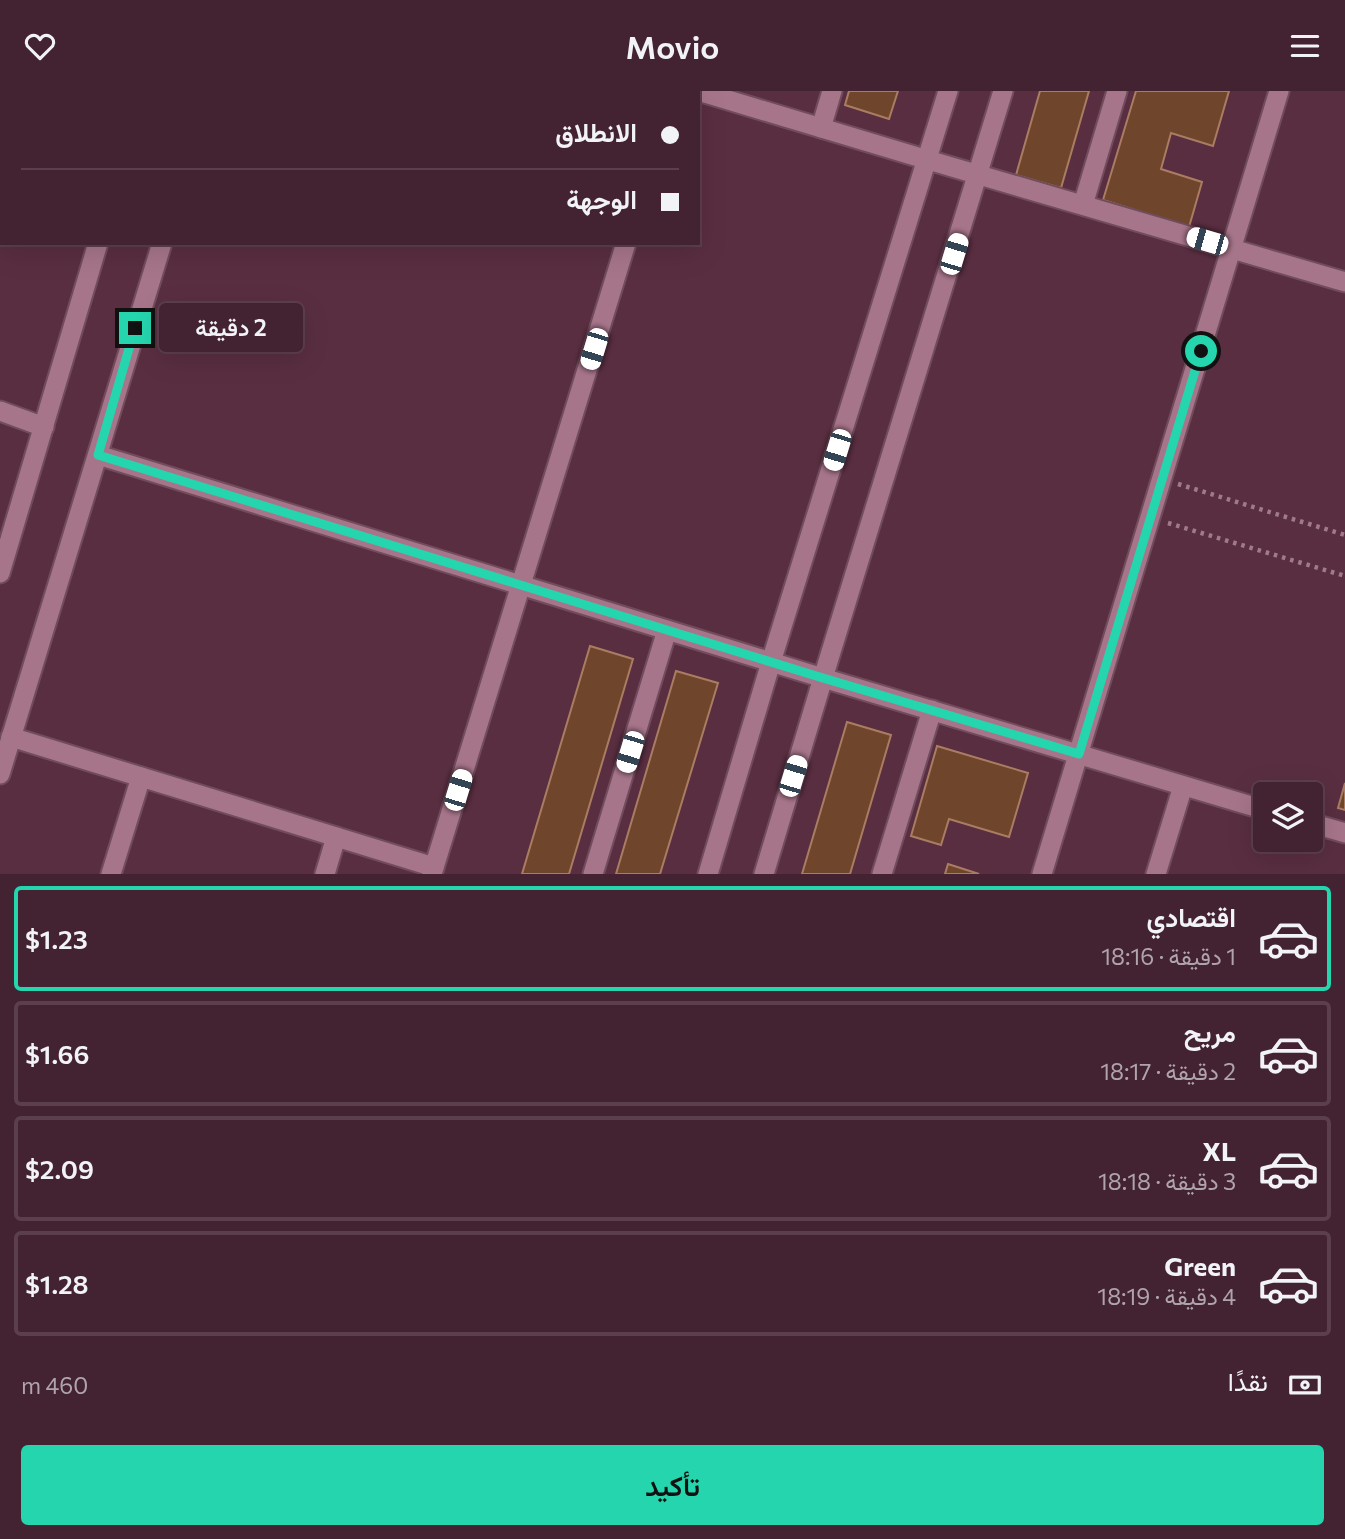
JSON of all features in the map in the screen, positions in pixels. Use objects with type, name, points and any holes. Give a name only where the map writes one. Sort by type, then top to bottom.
[{"type":"street","points":[[821,128],[832,91]]},
{"type":"street","points":[[708,874],[948,91]]},
{"type":"street","points":[[764,874],[1003,91]]},
{"type":"street","points":[[1083,205],[1117,91]]},
{"type":"street","points":[[1042,874],[1279,91]]},
{"type":"street","points":[[700,92],[1345,282]]},
{"type":"street","points":[[0,573],[97,245]]},
{"type":"street","points":[[0,774],[161,245]]},
{"type":"street","points":[[11,737],[336,837],[433,870],[625,245]]},
{"type":"street","points":[[0,411],[44,427]]},
{"type":"street","points":[[98,455],[823,678],[1253,806]]},
{"type":"street","points":[[593,874],[667,630]]},
{"type":"street","points":[[882,874],[932,710]]},
{"type":"street","points":[[111,874],[141,777]]},
{"type":"street","points":[[1156,874],[1183,786]]},
{"type":"street","points":[[1323,827],[1345,833]]},
{"type":"street","points":[[325,874],[336,837]]},
{"type":"path","points":[[1162,479],[1345,535]]},
{"type":"path","points":[[1150,517],[1345,576]]},
{"type":"building","points":[[849,91],[898,91],[889,119],[845,105]]},
{"type":"building","points":[[1040,91],[1089,91],[1061,188],[1016,175]]},
{"type":"building","points":[[1136,91],[1229,91],[1213,146],[1171,133],[1161,169],[1202,182],[1189,227],[1103,200]]},
{"type":"building","points":[[590,646],[633,659],[569,874],[522,874]]},
{"type":"building","points":[[676,671],[718,683],[660,874],[616,874]]},
{"type":"building","points":[[847,722],[891,735],[850,874],[802,874]]},
{"type":"building","points":[[937,746],[1028,773],[1009,837],[949,819],[941,845],[911,836]]},
{"type":"building","points":[[1345,783],[1345,810],[1338,808]]},
{"type":"building","points":[[948,864],[979,874],[945,874]]},
{"type":"route","points":[[135,328],[98,455],[1079,754],[1201,351]]}]
